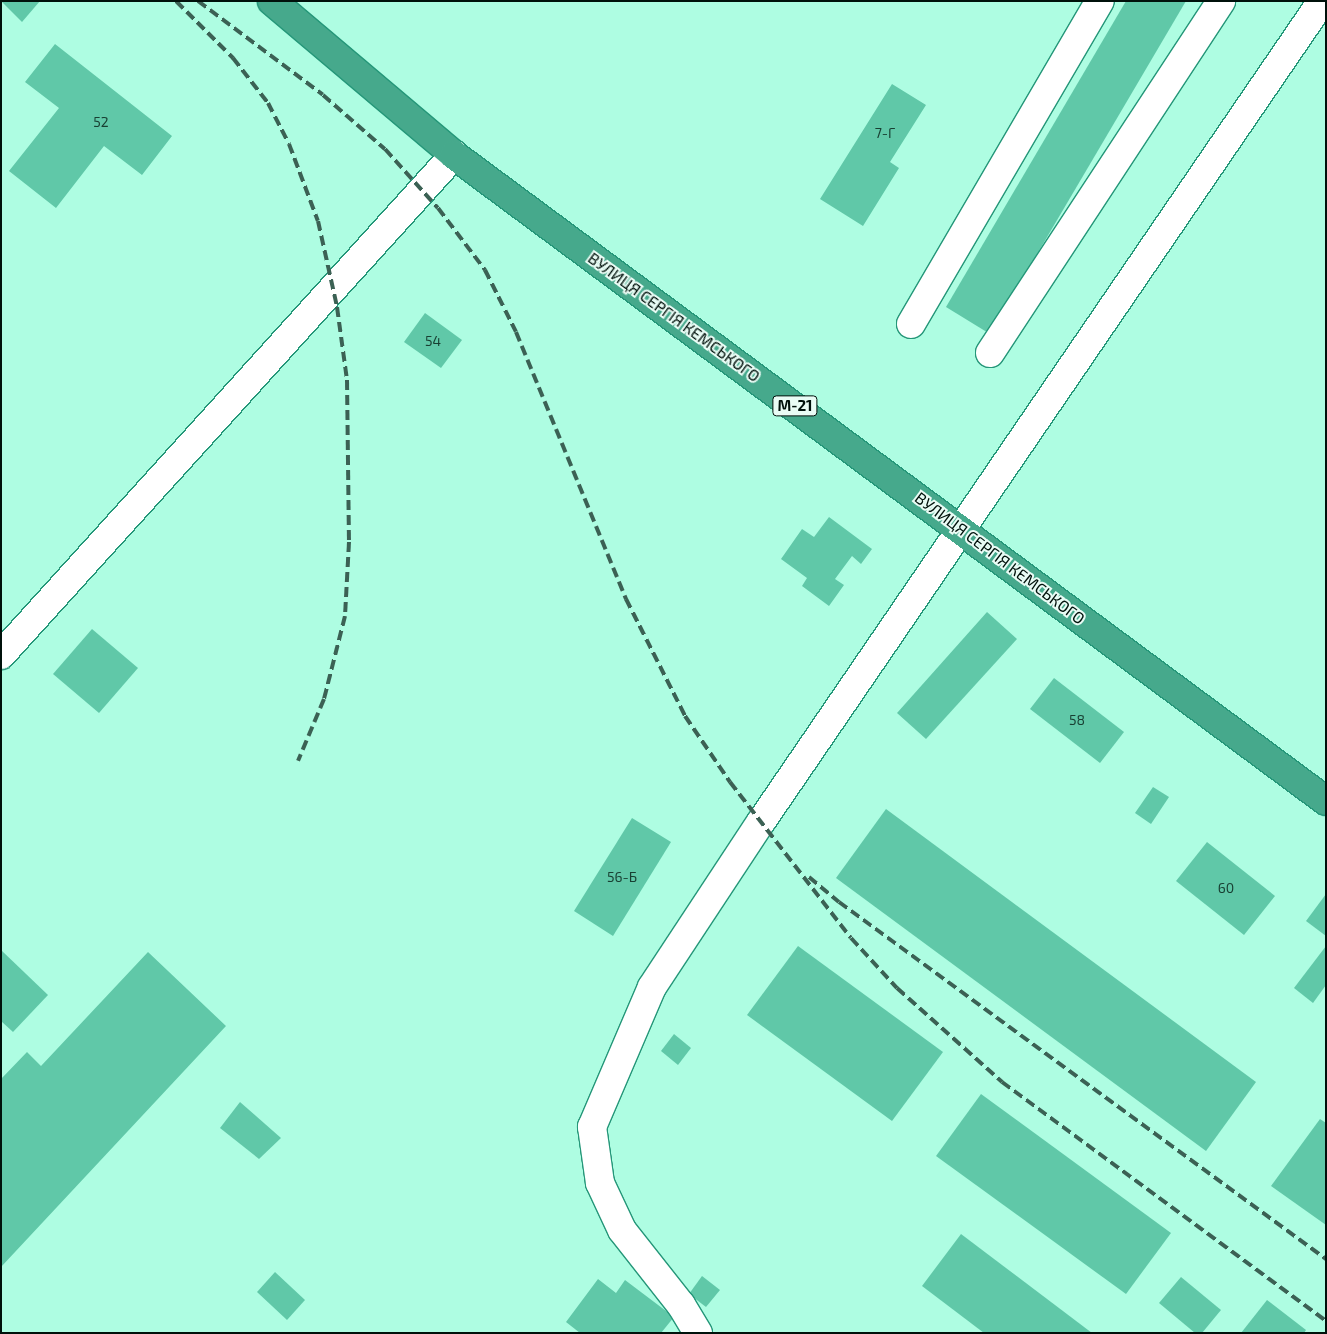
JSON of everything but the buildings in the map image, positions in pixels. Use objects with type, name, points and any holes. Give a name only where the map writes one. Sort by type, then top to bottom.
[{"type":"highway","name":"ВУЛИЦЯ СЕРГІЯ КЕМСЬКОГО","points":[[272,1],[454,155],[961,528],[1326,801]]},
{"type":"lane","points":[[911,324],[1100,1]]},
{"type":"lane","points":[[990,353],[1221,1]]},
{"type":"lane","points":[[698,1333],[681,1305],[622,1230],[600,1183],[592,1127],[652,987],[961,528],[1322,1]]},
{"type":"lane","points":[[1,655],[454,155]]},
{"type":"railway","points":[[176,1],[233,58],[268,103],[289,144],[318,221],[337,307],[347,380],[349,542],[345,616],[324,699],[298,761]]},
{"type":"railway","points":[[198,1],[323,95],[385,149],[438,208],[485,270],[516,332],[626,599],[685,716],[730,782],[851,938],[897,988],[1002,1082],[1326,1321]]},
{"type":"railway","points":[[809,877],[839,902],[1326,1259]]}]
